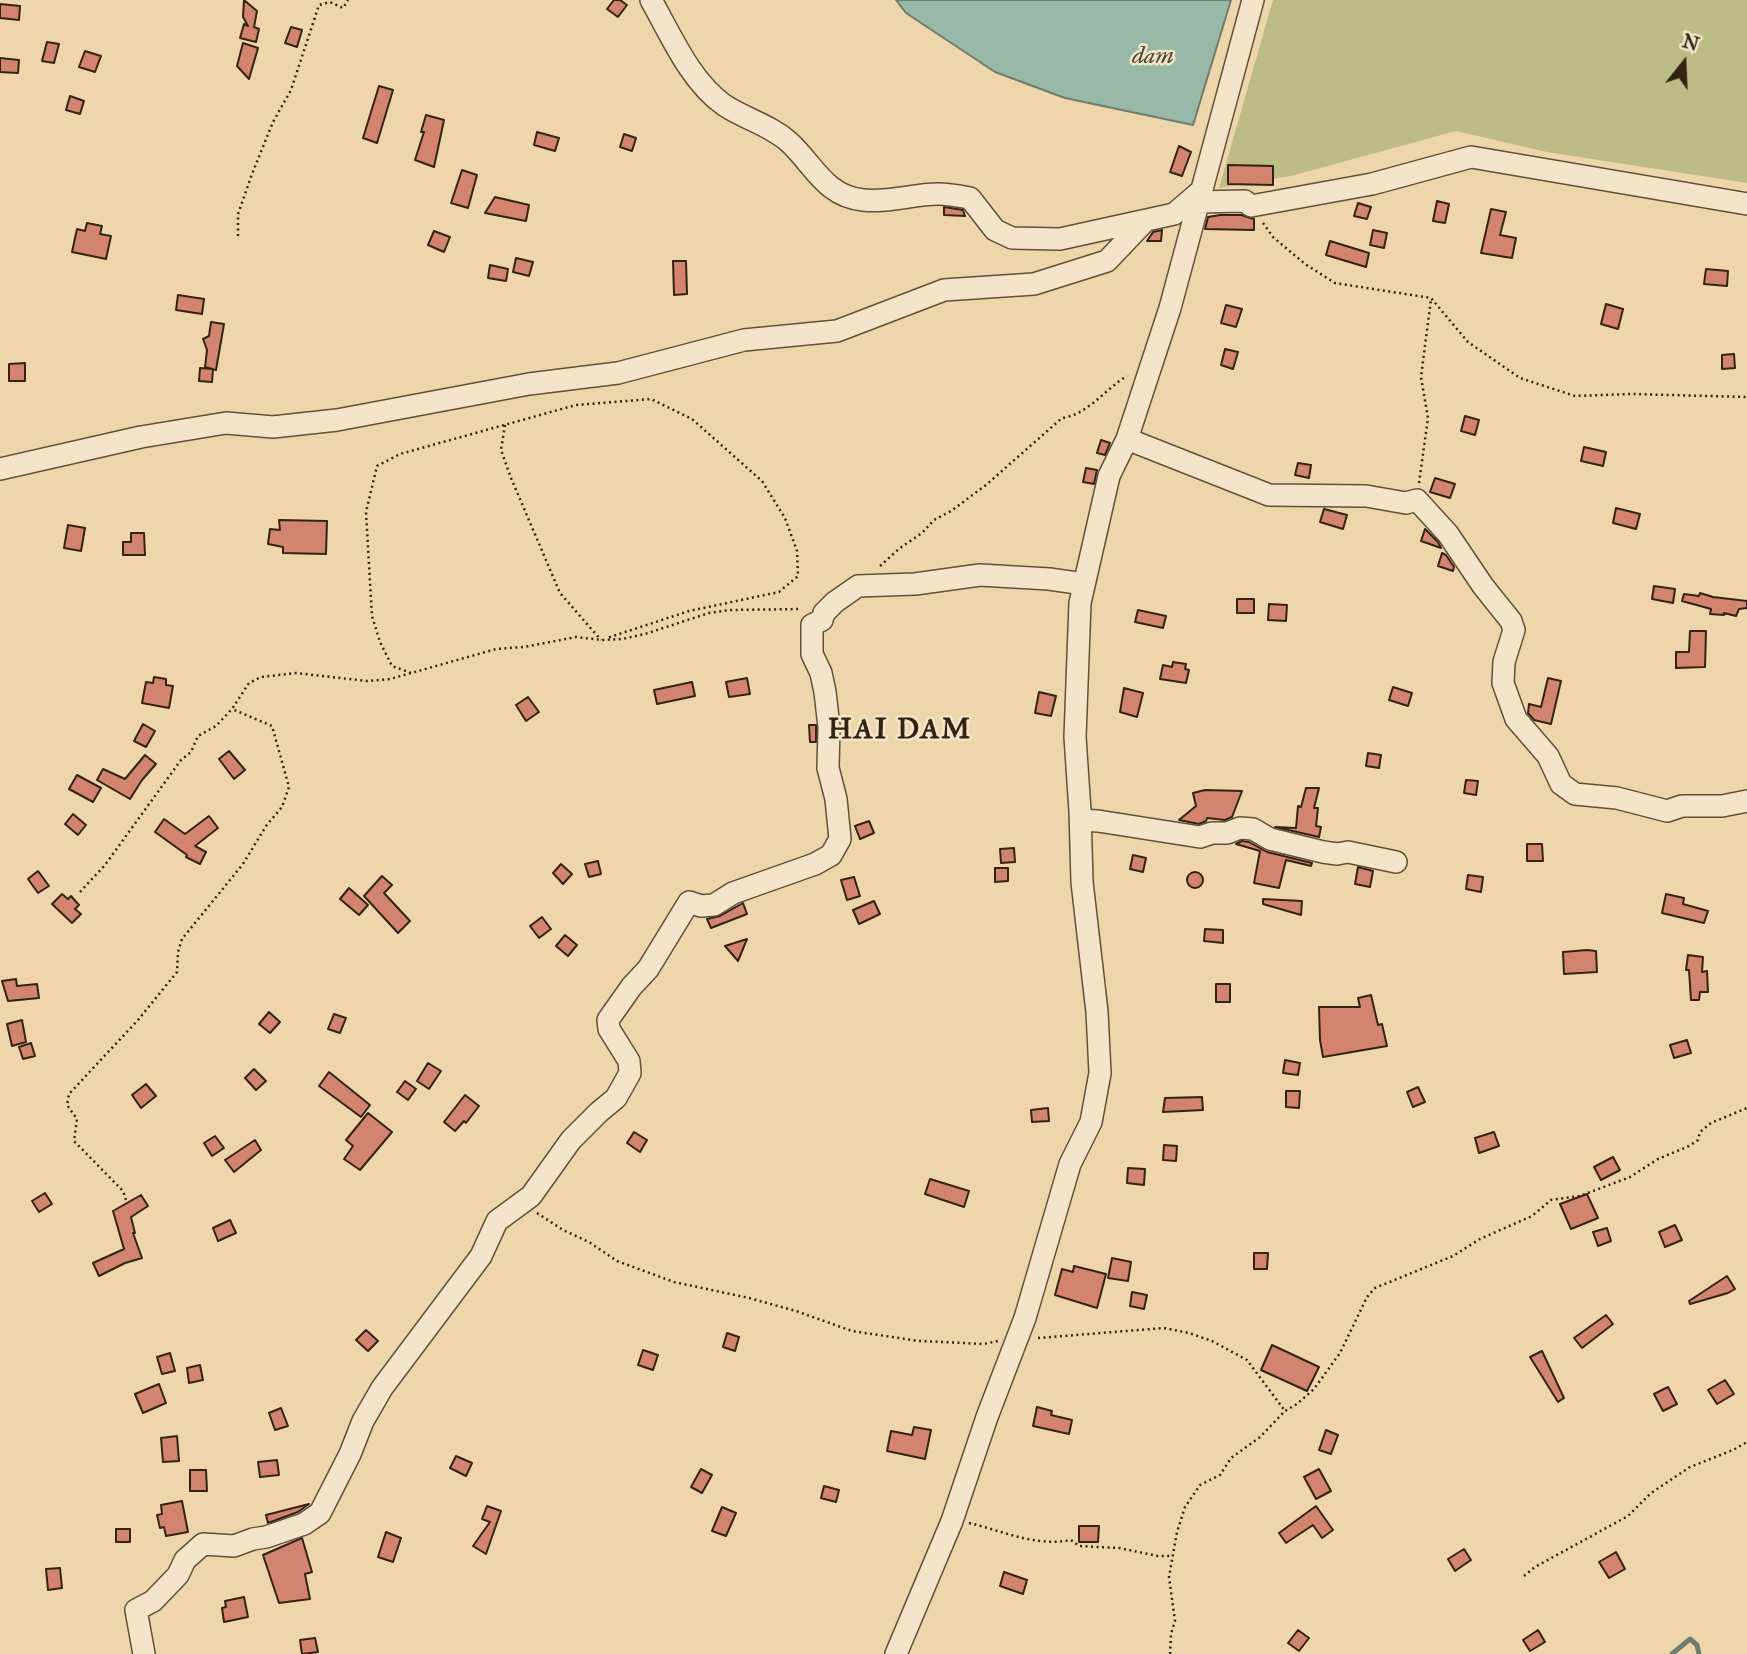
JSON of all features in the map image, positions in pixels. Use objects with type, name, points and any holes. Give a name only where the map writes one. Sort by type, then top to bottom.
[{"type":"street","points":[[651,0],[705,88],[724,105],[789,142],[827,186],[843,195],[862,200],[936,194],[970,198],[995,230],[1012,238],[1060,239],[1145,221],[1174,214],[1200,196],[1245,201],[1251,206],[1372,184],[1471,157],[1747,204]]},
{"type":"street","points":[[896,1654],[952,1521],[1021,1327],[1070,1164],[1091,1122],[1100,1073],[1097,1012],[1082,882],[1075,737],[1080,603],[1109,476],[1127,439],[1170,308],[1253,0]]},
{"type":"street","points":[[0,469],[141,437],[226,422],[273,427],[337,420],[529,384],[618,373],[744,340],[837,331],[944,290],[1034,284],[1107,261],[1145,221]]},
{"type":"street","points":[[1127,439],[1269,495],[1366,496],[1406,503],[1417,500],[1448,534],[1483,586],[1511,621],[1514,630],[1504,662],[1503,683],[1516,719],[1548,756],[1561,784],[1575,794],[1617,798],[1667,811],[1682,806],[1722,806],[1747,801]]},
{"type":"street","points":[[144,1654],[136,1610],[153,1601],[178,1575],[185,1560],[203,1544],[234,1546],[253,1539],[267,1538],[304,1524],[320,1513],[350,1454],[363,1421],[382,1388],[481,1256],[497,1222],[531,1196],[571,1140],[616,1098],[631,1073],[629,1061],[609,1030],[608,1020],[648,969],[689,902],[701,906],[714,905],[733,893],[831,855],[840,839],[836,799],[828,768],[829,727],[825,692],[821,673],[812,654],[812,625],[822,620],[824,613],[835,602],[858,586],[915,584],[980,575],[1084,584]]},
{"type":"street","points":[[1081,820],[1200,837],[1240,828],[1253,829],[1270,839],[1323,852],[1348,852],[1396,862]]},
{"type":"path","points":[[238,236],[238,214],[252,174],[273,122],[291,90],[319,5],[330,2],[343,8],[348,0]]},
{"type":"path","points":[[1251,206],[1273,237],[1305,264],[1335,283],[1431,298],[1468,342],[1520,378],[1576,396],[1631,394],[1747,397]]},
{"type":"path","points":[[1417,500],[1429,418],[1421,377],[1431,298]]},
{"type":"path","points":[[879,567],[934,520],[986,485],[1062,418],[1071,417],[1092,404],[1113,384],[1129,374]]},
{"type":"path","points":[[413,673],[392,666],[380,642],[372,616],[366,512],[377,466],[400,454],[576,405],[651,399],[692,419],[762,481],[785,518],[797,551],[798,576],[779,592],[689,611],[602,640]]},
{"type":"path","points":[[505,425],[501,450],[560,593],[602,640]]},
{"type":"path","points":[[80,892],[105,865],[181,760],[191,752],[198,736],[216,726],[232,709],[249,683],[261,677],[273,674],[324,675],[367,681],[390,679],[496,649],[524,647],[576,637],[602,640],[645,634],[709,613],[748,609],[803,609]]},
{"type":"path","points":[[126,1200],[123,1191],[74,1141],[77,1119],[67,1105],[69,1094],[138,1020],[177,972],[182,939],[243,864],[266,825],[282,807],[289,787],[272,726],[232,709]]},
{"type":"path","points":[[1170,1654],[1175,1622],[1169,1577],[1171,1556],[1185,1507],[1200,1485],[1220,1475],[1231,1458],[1261,1437],[1285,1411],[1314,1389],[1340,1353],[1367,1297],[1377,1286],[1453,1256],[1480,1239],[1532,1216],[1551,1200],[1580,1196],[1630,1177],[1658,1159],[1698,1140],[1700,1132],[1711,1123],[1747,1108]]},
{"type":"path","points":[[523,1203],[563,1230],[640,1271],[674,1282],[796,1311],[852,1331],[901,1340],[984,1344],[1021,1327],[1032,1338],[1164,1328],[1200,1337],[1247,1360],[1285,1411]]},
{"type":"path","points":[[1524,1576],[1535,1567],[1628,1516],[1651,1493],[1690,1467],[1747,1442]]},
{"type":"path","points":[[952,1521],[1040,1541],[1070,1540],[1079,1546],[1119,1548],[1171,1556]]},
{"type":"shaded area","points":[[1273,0],[1747,0],[1747,183],[1547,152],[1456,131],[1291,176],[1219,188]]},
{"type":"water","name":"dam","points":[[896,0],[1231,0],[1193,125],[1065,98],[995,72],[906,13]]},
{"type":"building","points":[[244,0],[257,11],[254,27],[259,29],[256,42],[240,38],[244,24],[248,26],[243,17]]},
{"type":"building","points":[[614,0],[620,0],[627,5],[618,17],[607,9]]},
{"type":"building","points":[[0,4],[20,6],[19,20],[0,18]]},
{"type":"building","points":[[291,27],[302,30],[297,47],[285,43]]},
{"type":"building","points":[[47,42],[59,44],[54,63],[42,61]]},
{"type":"building","points":[[243,43],[258,48],[249,79],[237,66]]},
{"type":"building","points":[[85,51],[101,56],[95,72],[79,67]]},
{"type":"building","points":[[0,58],[19,60],[18,73],[0,72]]},
{"type":"building","points":[[379,86],[393,90],[377,143],[363,138]]},
{"type":"building","points":[[70,96],[84,101],[80,114],[66,110]]},
{"type":"building","points":[[426,115],[444,120],[434,167],[415,160]]},
{"type":"building","points":[[537,132],[559,138],[555,151],[534,145]]},
{"type":"building","points":[[624,134],[636,138],[632,151],[620,147]]},
{"type":"building","points":[[1179,146],[1191,152],[1182,176],[1170,172]]},
{"type":"building","points":[[1228,165],[1273,166],[1273,185],[1228,184]]},
{"type":"building","points":[[462,170],[477,175],[468,208],[451,203]]},
{"type":"building","points":[[495,197],[529,205],[526,221],[485,213]]},
{"type":"building","points":[[1437,201],[1449,204],[1445,223],[1433,221]]},
{"type":"building","points":[[1358,203],[1371,207],[1367,219],[1354,216]]},
{"type":"building","points":[[944,207],[963,210],[965,216],[944,215]]},
{"type":"building","points":[[1491,209],[1506,212],[1500,235],[1516,238],[1512,258],[1481,253]]},
{"type":"building","points":[[1241,215],[1254,219],[1254,230],[1205,229],[1208,217]]},
{"type":"building","points":[[87,223],[102,226],[100,234],[111,236],[106,259],[72,252],[77,229],[85,231]]},
{"type":"building","points":[[1162,230],[1161,241],[1147,241],[1153,232]]},
{"type":"building","points":[[1373,230],[1387,233],[1384,248],[1370,245]]},
{"type":"building","points":[[434,231],[450,237],[444,252],[428,245]]},
{"type":"building","points":[[1330,241],[1369,253],[1366,267],[1326,255]]},
{"type":"building","points":[[516,258],[533,262],[529,276],[513,272]]},
{"type":"building","points":[[673,261],[686,261],[687,294],[674,295]]},
{"type":"building","points":[[490,265],[508,269],[506,281],[488,278]]},
{"type":"building","points":[[1706,269],[1728,271],[1727,286],[1704,284]]},
{"type":"building","points":[[178,295],[204,299],[202,314],[176,310]]},
{"type":"building","points":[[1606,304],[1623,309],[1618,329],[1601,324]]},
{"type":"building","points":[[1226,305],[1242,309],[1236,327],[1221,323]]},
{"type":"building","points":[[211,322],[224,324],[216,370],[205,367],[207,350],[203,339],[209,336]]},
{"type":"building","points":[[1225,349],[1238,352],[1233,369],[1221,365]]},
{"type":"building","points":[[1734,354],[1735,368],[1722,369],[1722,355]]},
{"type":"building","points":[[25,363],[25,381],[9,381],[9,364]]},
{"type":"building","points":[[200,368],[213,369],[212,382],[199,381]]},
{"type":"building","points":[[1465,416],[1479,420],[1475,435],[1461,431]]},
{"type":"building","points":[[1101,440],[1110,443],[1105,455],[1097,453]]},
{"type":"building","points":[[1584,447],[1606,452],[1603,466],[1581,461]]},
{"type":"building","points":[[1298,463],[1311,465],[1309,478],[1295,475]]},
{"type":"building","points":[[1086,468],[1097,470],[1094,484],[1083,482]]},
{"type":"building","points":[[1435,478],[1455,484],[1450,498],[1430,492]]},
{"type":"building","points":[[1616,508],[1640,514],[1636,529],[1613,523]]},
{"type":"building","points":[[1324,509],[1347,515],[1343,529],[1320,522]]},
{"type":"building","points":[[279,520],[327,521],[326,554],[283,553],[283,547],[268,544],[270,529],[280,530]]},
{"type":"building","points":[[68,525],[85,528],[81,551],[64,548]]},
{"type":"building","points":[[1425,529],[1438,542],[1441,548],[1421,541]]},
{"type":"building","points":[[131,533],[144,533],[145,555],[123,555],[123,542],[131,542]]},
{"type":"building","points":[[1442,553],[1454,567],[1453,571],[1438,566]]},
{"type":"building","points":[[1654,586],[1675,589],[1673,603],[1652,599]]},
{"type":"building","points":[[1700,593],[1747,601],[1747,608],[1739,609],[1736,616],[1710,614],[1711,609],[1682,601],[1684,594],[1699,596]]},
{"type":"building","points":[[1237,599],[1254,599],[1254,613],[1237,613]]},
{"type":"building","points":[[1269,604],[1287,605],[1286,621],[1268,620]]},
{"type":"building","points":[[1138,610],[1166,616],[1163,628],[1135,622]]},
{"type":"building","points":[[1690,631],[1706,631],[1705,667],[1676,668],[1676,652],[1689,652]]},
{"type":"building","points":[[1173,662],[1186,664],[1185,669],[1189,670],[1186,683],[1160,679],[1163,665],[1172,667]]},
{"type":"building","points":[[154,677],[166,679],[166,685],[173,686],[169,708],[142,703],[146,682],[153,683]]},
{"type":"building","points":[[747,678],[750,694],[729,697],[726,682]]},
{"type":"building","points":[[1548,678],[1561,681],[1551,724],[1534,720],[1528,713],[1529,704],[1541,707]]},
{"type":"building","points":[[692,682],[695,696],[657,704],[654,690]]},
{"type":"building","points":[[1393,687],[1412,693],[1408,706],[1389,700]]},
{"type":"building","points":[[1124,688],[1143,693],[1137,717],[1120,712]]},
{"type":"building","points":[[1039,692],[1056,696],[1051,716],[1035,713]]},
{"type":"building","points":[[528,697],[539,712],[526,721],[516,705]]},
{"type":"building","points":[[143,724],[155,731],[146,747],[134,741]]},
{"type":"building","points":[[809,725],[816,725],[816,742],[810,742]]},
{"type":"building","points":[[229,751],[245,770],[234,779],[219,759]]},
{"type":"building","points":[[1368,753],[1381,755],[1379,768],[1366,766]]},
{"type":"building","points":[[145,755],[156,764],[130,799],[97,780],[103,769],[125,779]]},
{"type":"building","points":[[77,775],[101,788],[93,802],[69,789]]},
{"type":"building","points":[[1466,780],[1478,781],[1476,795],[1464,793]]},
{"type":"building","points":[[1306,788],[1319,788],[1314,808],[1318,808],[1316,826],[1321,827],[1319,837],[1275,827],[1296,828],[1298,806],[1301,807]]},
{"type":"building","points":[[1205,790],[1242,791],[1232,817],[1225,820],[1207,818],[1199,824],[1179,820],[1196,806],[1193,793]]},
{"type":"building","points":[[73,814],[86,825],[78,835],[65,824]]},
{"type":"building","points":[[209,816],[218,828],[195,846],[206,852],[200,864],[186,857],[187,855],[155,832],[164,819],[185,834]]},
{"type":"building","points":[[869,821],[874,833],[860,839],[855,826]]},
{"type":"building","points":[[1242,841],[1267,852],[1312,863],[1311,866],[1286,860],[1279,888],[1254,883],[1260,851],[1236,844]]},
{"type":"building","points":[[1527,844],[1542,844],[1543,861],[1527,861]]},
{"type":"building","points":[[1014,848],[1015,862],[1001,863],[1000,849]]},
{"type":"building","points":[[1133,855],[1146,858],[1143,872],[1130,869]]},
{"type":"building","points":[[598,861],[601,874],[589,877],[585,864]]},
{"type":"building","points":[[561,864],[572,874],[563,884],[553,873]]},
{"type":"building","points":[[1358,867],[1373,871],[1370,887],[1355,884]]},
{"type":"building","points":[[995,868],[1008,868],[1008,881],[995,882]]},
{"type":"building","points":[[38,871],[49,886],[38,893],[28,879]]},
{"type":"building","points":[[1195,872],[1203,880],[1195,888],[1187,880]]},
{"type":"building","points":[[1468,875],[1483,877],[1481,892],[1466,889]]},
{"type":"building","points":[[382,876],[392,885],[384,893],[410,921],[398,933],[364,896]]},
{"type":"building","points":[[854,877],[860,896],[847,900],[841,880]]},
{"type":"building","points":[[349,888],[368,905],[359,915],[340,899]]},
{"type":"building","points":[[62,894],[68,899],[71,896],[79,905],[75,909],[81,914],[72,923],[52,904]]},
{"type":"building","points":[[1666,894],[1684,898],[1683,904],[1708,911],[1704,923],[1662,913]]},
{"type":"building","points":[[1263,899],[1302,901],[1301,915],[1263,904]]},
{"type":"building","points":[[874,901],[880,914],[859,924],[853,910]]},
{"type":"building","points":[[743,903],[747,914],[711,928],[707,919],[720,916]]},
{"type":"building","points":[[542,917],[551,929],[539,938],[530,926]]},
{"type":"building","points":[[1205,929],[1223,930],[1223,943],[1204,941]]},
{"type":"building","points":[[565,935],[577,945],[568,956],[556,946]]},
{"type":"building","points":[[747,939],[738,961],[725,946]]},
{"type":"building","points":[[1596,951],[1597,972],[1564,974],[1563,952]]},
{"type":"building","points":[[1688,955],[1703,957],[1702,972],[1707,971],[1708,992],[1700,992],[1699,1000],[1691,1000],[1689,970],[1686,970]]},
{"type":"building","points":[[16,979],[17,986],[37,984],[39,998],[8,1001],[2,981]]},
{"type":"building","points":[[1216,984],[1230,984],[1230,1002],[1216,1002]]},
{"type":"building","points":[[1371,995],[1378,1025],[1382,1024],[1387,1046],[1323,1057],[1319,1007],[1360,1007],[1358,998]]},
{"type":"building","points":[[269,1012],[280,1022],[270,1033],[259,1024]]},
{"type":"building","points":[[334,1014],[346,1018],[340,1033],[328,1029]]},
{"type":"building","points":[[22,1020],[26,1042],[12,1046],[7,1024]]},
{"type":"building","points":[[1687,1040],[1691,1053],[1674,1058],[1670,1045]]},
{"type":"building","points":[[31,1043],[35,1056],[23,1059],[19,1047]]},
{"type":"building","points":[[1285,1060],[1300,1063],[1298,1075],[1283,1073]]},
{"type":"building","points":[[428,1063],[441,1071],[429,1089],[417,1081]]},
{"type":"building","points":[[254,1069],[266,1081],[256,1090],[245,1078]]},
{"type":"building","points":[[329,1072],[370,1105],[361,1117],[319,1086]]},
{"type":"building","points":[[405,1081],[416,1089],[408,1100],[397,1092]]},
{"type":"building","points":[[146,1084],[156,1096],[141,1108],[132,1095]]},
{"type":"building","points":[[1418,1087],[1425,1102],[1413,1107],[1407,1092]]},
{"type":"building","points":[[1286,1091],[1300,1091],[1299,1108],[1286,1107]]},
{"type":"building","points":[[465,1095],[479,1106],[466,1123],[464,1121],[455,1131],[444,1122]]},
{"type":"building","points":[[1202,1097],[1203,1110],[1163,1112],[1165,1098]]},
{"type":"building","points":[[1048,1108],[1049,1121],[1032,1122],[1031,1110]]},
{"type":"building","points":[[368,1113],[392,1132],[360,1170],[344,1159],[353,1146],[346,1140]]},
{"type":"building","points":[[634,1132],[647,1140],[640,1152],[627,1143]]},
{"type":"building","points":[[1494,1132],[1499,1146],[1479,1153],[1475,1138]]},
{"type":"building","points":[[215,1136],[224,1148],[212,1156],[204,1143]]},
{"type":"building","points":[[255,1140],[261,1150],[234,1172],[225,1160]]},
{"type":"building","points":[[1164,1145],[1177,1146],[1176,1161],[1163,1160]]},
{"type":"building","points":[[1613,1157],[1620,1170],[1601,1180],[1594,1167]]},
{"type":"building","points":[[1128,1168],[1145,1169],[1144,1185],[1127,1183]]},
{"type":"building","points":[[930,1179],[969,1191],[964,1207],[925,1194]]},
{"type":"building","points":[[45,1193],[52,1204],[39,1212],[32,1201]]},
{"type":"building","points":[[1587,1194],[1598,1218],[1571,1229],[1560,1204]]},
{"type":"building","points":[[141,1195],[148,1206],[131,1217],[133,1233],[142,1258],[99,1276],[93,1263],[124,1249],[113,1211]]},
{"type":"building","points":[[230,1220],[236,1233],[218,1241],[213,1228]]},
{"type":"building","points":[[1675,1225],[1682,1240],[1665,1247],[1659,1232]]},
{"type":"building","points":[[1607,1228],[1611,1241],[1598,1246],[1593,1232]]},
{"type":"building","points":[[1254,1253],[1268,1253],[1267,1269],[1254,1269]]},
{"type":"building","points":[[1112,1258],[1131,1262],[1128,1281],[1108,1278]]},
{"type":"building","points":[[1074,1266],[1106,1274],[1097,1308],[1055,1295],[1062,1269],[1073,1272]]},
{"type":"building","points":[[1727,1276],[1735,1289],[1690,1304],[1689,1301]]},
{"type":"building","points":[[1132,1292],[1147,1295],[1144,1309],[1130,1306]]},
{"type":"building","points":[[1606,1315],[1613,1324],[1582,1348],[1574,1338]]},
{"type":"building","points":[[366,1330],[378,1341],[368,1351],[356,1340]]},
{"type":"building","points":[[727,1333],[739,1337],[735,1351],[723,1347]]},
{"type":"building","points":[[1272,1345],[1319,1367],[1307,1391],[1261,1370]]},
{"type":"building","points":[[643,1350],[658,1355],[653,1370],[638,1365]]},
{"type":"building","points":[[1542,1351],[1564,1398],[1558,1402],[1530,1357]]},
{"type":"building","points":[[170,1353],[175,1371],[162,1374],[157,1357]]},
{"type":"building","points":[[200,1365],[203,1380],[189,1383],[187,1368]]},
{"type":"building","points":[[1725,1380],[1734,1394],[1717,1404],[1708,1390]]},
{"type":"building","points":[[159,1384],[166,1403],[143,1413],[135,1394]]},
{"type":"building","points":[[1668,1387],[1677,1404],[1663,1411],[1654,1394]]},
{"type":"building","points":[[1037,1407],[1052,1411],[1051,1415],[1072,1420],[1069,1434],[1033,1426]]},
{"type":"building","points":[[281,1408],[288,1426],[275,1430],[269,1413]]},
{"type":"building","points":[[914,1427],[931,1430],[925,1459],[887,1451],[891,1431],[912,1435]]},
{"type":"building","points":[[1326,1430],[1338,1435],[1331,1454],[1319,1450]]},
{"type":"building","points":[[177,1436],[179,1461],[163,1462],[161,1438]]},
{"type":"building","points":[[456,1456],[472,1463],[466,1476],[450,1468]]},
{"type":"building","points":[[277,1460],[279,1475],[260,1477],[258,1462]]},
{"type":"building","points":[[701,1469],[712,1475],[702,1493],[691,1487]]},
{"type":"building","points":[[1319,1469],[1331,1491],[1316,1499],[1304,1477]]},
{"type":"building","points":[[190,1470],[206,1470],[207,1491],[190,1491]]},
{"type":"building","points":[[824,1486],[839,1490],[836,1502],[821,1498]]},
{"type":"building","points":[[182,1501],[188,1532],[166,1536],[164,1527],[160,1528],[157,1515],[162,1514],[161,1505]]},
{"type":"building","points":[[309,1504],[298,1512],[268,1523],[266,1515]]},
{"type":"building","points":[[487,1506],[501,1511],[486,1554],[473,1546],[490,1522],[482,1519]]},
{"type":"building","points":[[1316,1506],[1333,1530],[1322,1538],[1313,1525],[1286,1543],[1279,1533]]},
{"type":"building","points":[[722,1507],[736,1513],[726,1536],[712,1531]]},
{"type":"building","points":[[1079,1526],[1099,1526],[1098,1542],[1079,1542]]},
{"type":"building","points":[[116,1529],[130,1529],[130,1542],[116,1542]]},
{"type":"building","points":[[386,1532],[401,1538],[393,1562],[378,1557]]},
{"type":"building","points":[[302,1538],[312,1572],[305,1574],[310,1599],[279,1603],[263,1555]]},
{"type":"building","points":[[1464,1549],[1471,1560],[1455,1571],[1448,1559]]},
{"type":"building","points":[[1616,1552],[1625,1569],[1609,1578],[1599,1562]]},
{"type":"building","points":[[60,1568],[62,1588],[48,1590],[46,1569]]},
{"type":"building","points":[[1004,1572],[1027,1580],[1023,1594],[1000,1586]]},
{"type":"building","points":[[244,1597],[248,1617],[224,1622],[222,1608],[226,1607],[225,1601]]},
{"type":"building","points":[[1298,1630],[1309,1638],[1299,1651],[1288,1643]]},
{"type":"building","points":[[1538,1630],[1545,1642],[1530,1651],[1523,1640]]},
{"type":"building","points":[[315,1638],[318,1652],[302,1654],[300,1640]]},
{"type":"waterway","points":[[1672,1654],[1690,1639],[1697,1645],[1699,1654]]},
{"type":"district","name":"HAI DAM","points":[[900,731]]}]
